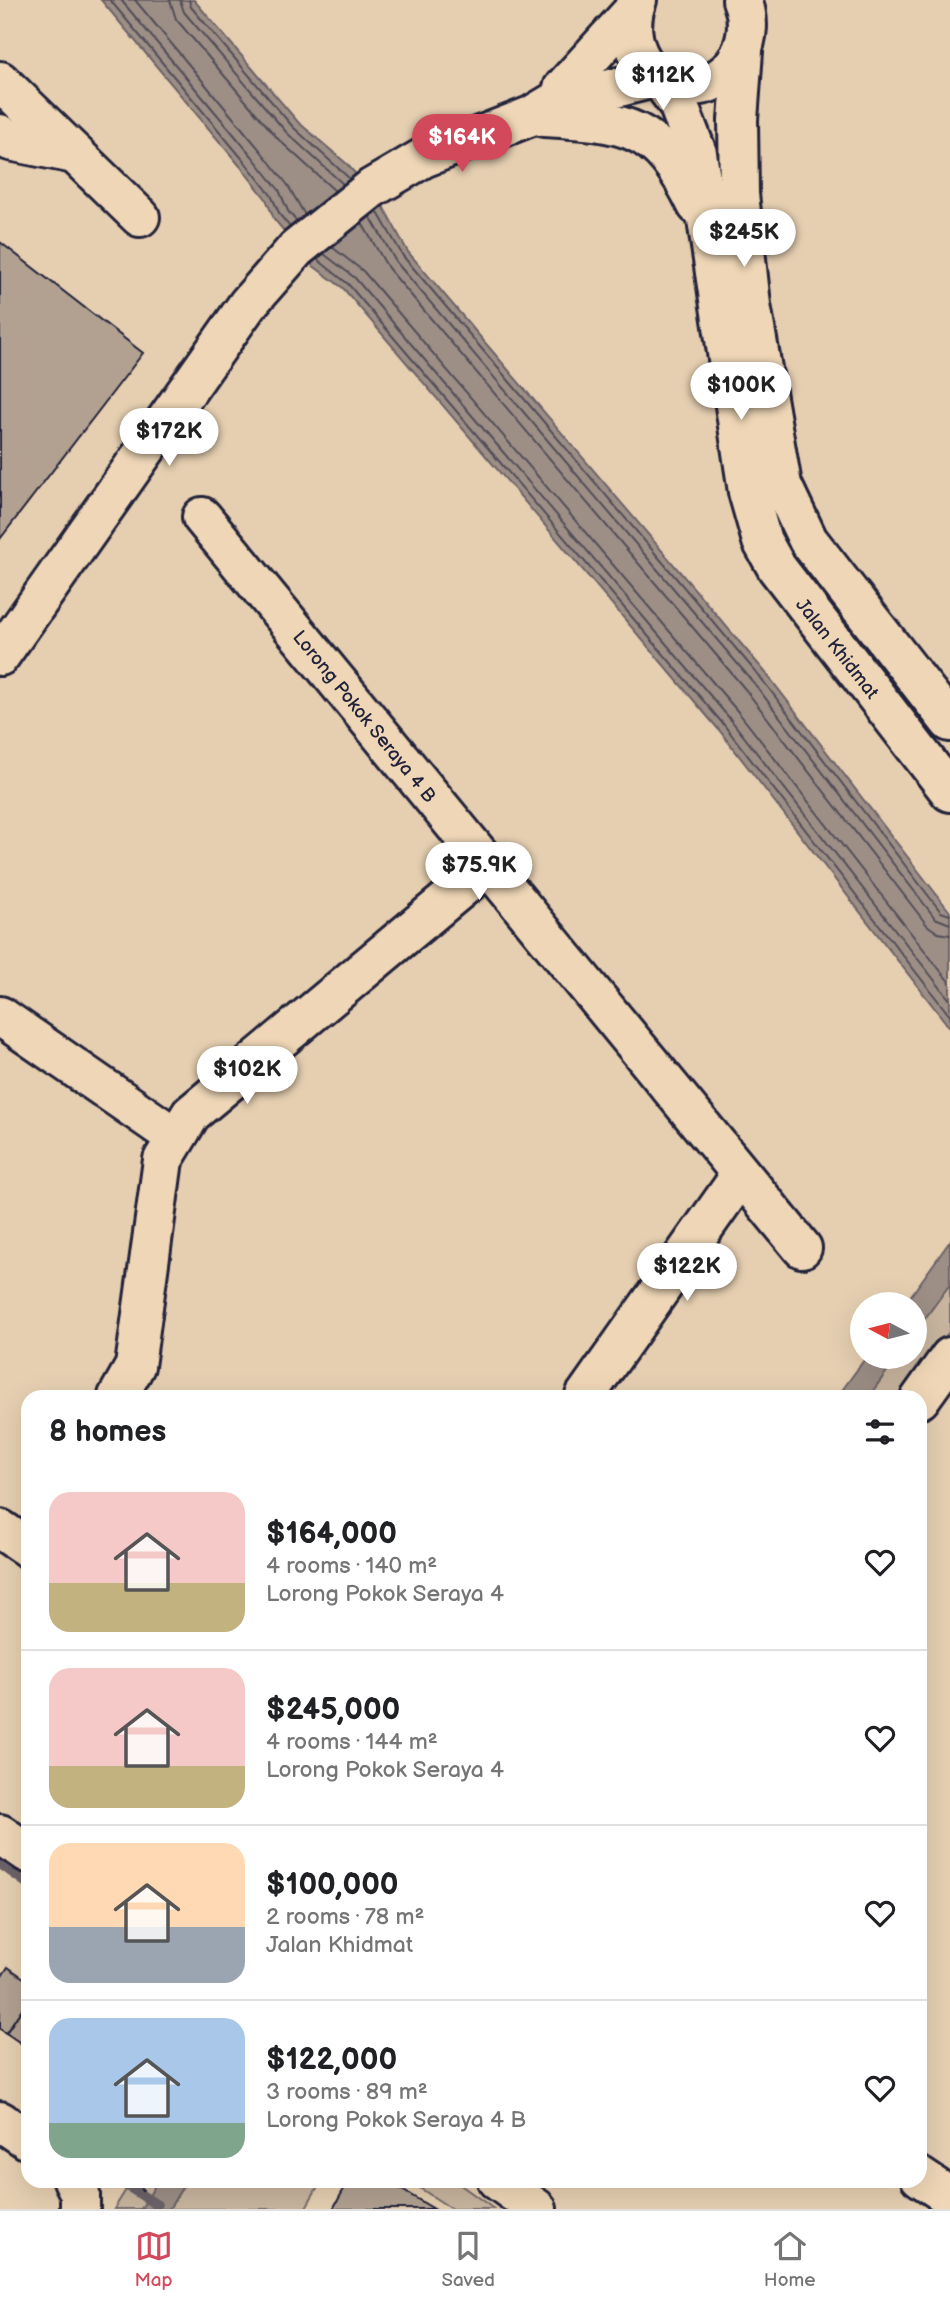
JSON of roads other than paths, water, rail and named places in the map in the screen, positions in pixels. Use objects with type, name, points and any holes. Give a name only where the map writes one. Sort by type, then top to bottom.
[{"type":"street","points":[[741,0],[747,20],[738,120],[738,194],[751,305],[782,485],[808,540],[950,722]]},
{"type":"street","points":[[546,107],[634,6]]},
{"type":"street","name":"Jalan Khidmat","points":[[634,6],[631,32],[636,52],[678,104],[697,153],[748,492],[762,541],[777,568],[950,792]]},
{"type":"street","points":[[0,656],[248,304],[296,249],[372,188],[439,151],[546,107],[658,77],[685,86],[705,84],[724,75],[743,51]]},
{"type":"street","points":[[0,81],[140,217]]},
{"type":"street","points":[[546,107],[629,127],[651,139],[668,156],[681,177],[709,233]]},
{"type":"street","points":[[0,134],[10,141],[75,154]]},
{"type":"street","name":"Lorong Pokok Seraya 4 B","points":[[202,517],[802,1248]]},
{"type":"street","points":[[122,1390],[135,1367],[163,1160],[191,1114],[488,866]]},
{"type":"street","points":[[0,1016],[175,1137]]},
{"type":"street","points":[[589,1390],[741,1175]]},
{"type":"street","points":[[926,1390],[950,1357]]},
{"type":"street","points":[[0,1833],[21,1848]]},
{"type":"street","points":[[0,2121],[21,2135]]},
{"type":"street","points":[[927,2182],[950,2197]]},
{"type":"street","points":[[77,2188],[80,2194],[80,2209]]},
{"type":"street","points":[[508,2188],[537,2209]]},
{"type":"water","points":[[101,0],[194,0],[298,122],[347,164],[383,206],[408,252],[765,672],[950,912],[950,1028],[719,730],[343,288],[312,265],[274,219],[266,199],[240,166]]},
{"type":"water","points":[[950,1241],[950,1284],[928,1314],[928,1292],[914,1292]]},
{"type":"water","points":[[858,1369],[889,1369],[873,1390],[842,1390]]},
{"type":"water","points":[[154,2188],[182,2188],[169,2209],[141,2209]]},
{"type":"waterway","points":[[0,1864],[21,1879]]},
{"type":"waterway","points":[[130,2188],[157,2205]]}]
